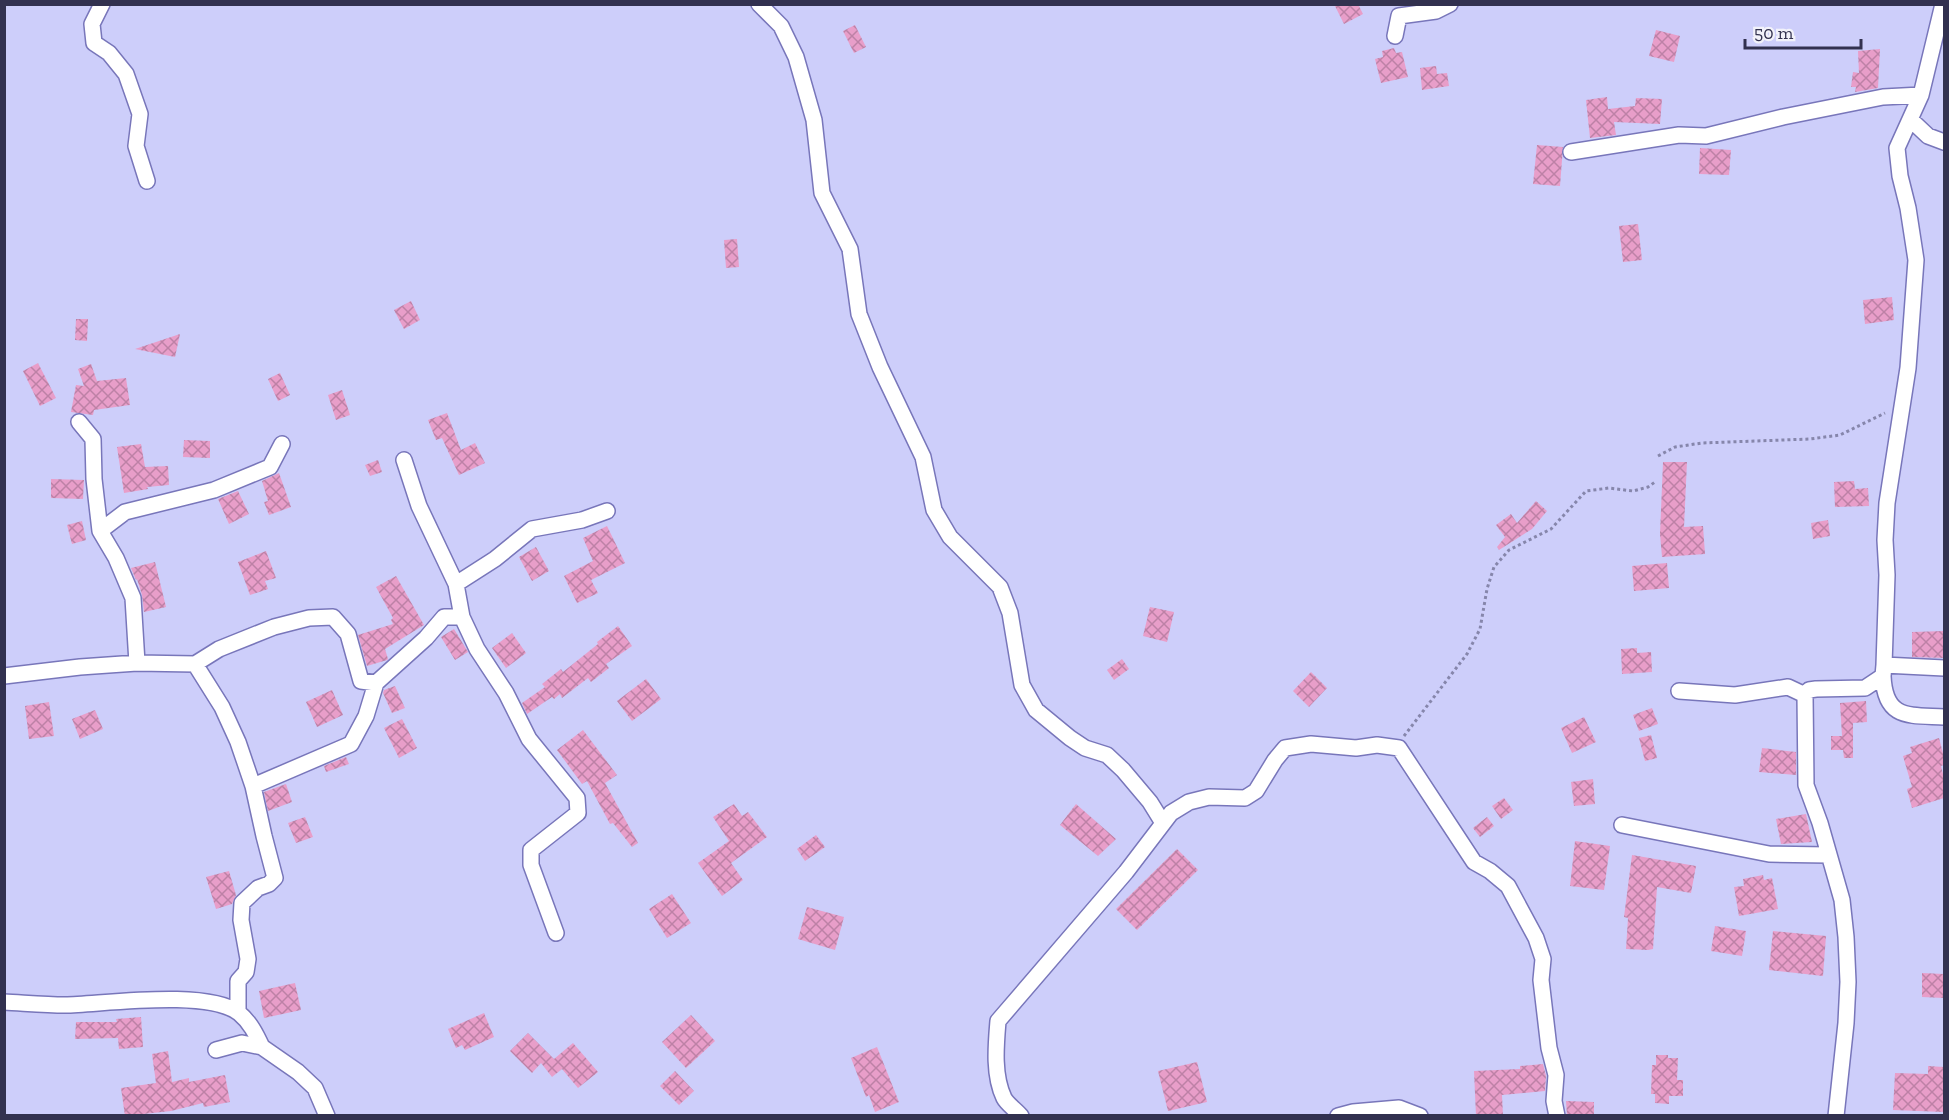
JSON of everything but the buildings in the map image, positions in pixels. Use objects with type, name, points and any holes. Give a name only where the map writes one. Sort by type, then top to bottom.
[{"type":"street","points":[[102,4],[92,24],[94,43],[109,53],[126,74],[140,114],[136,146],[147,181]]},
{"type":"street","points":[[759,4],[781,26],[796,57],[814,120],[822,193],[850,249],[859,314],[880,367],[923,457],[934,510],[950,537],[1000,587],[1010,613],[1022,685],[1036,710],[1085,748],[1107,755],[1150,802],[1163,823]]},
{"type":"street","points":[[1395,36],[1399,16],[1436,11],[1450,4]]},
{"type":"street","points":[[1943,4],[1940,35],[1921,96],[1897,148],[1899,176],[1908,208],[1916,260],[1908,368],[1890,480],[1885,531],[1887,575],[1883,692],[1889,705],[1901,712],[1944,717]]},
{"type":"street","points":[[1571,152],[1680,135],[1706,136],[1872,99],[1921,96]]},
{"type":"street","points":[[1911,120],[1928,136],[1944,142]]},
{"type":"street","points":[[79,422],[93,439],[94,479],[100,531],[116,558],[133,598],[137,663]]},
{"type":"street","points":[[100,531],[125,513],[214,490],[270,467],[282,444]]},
{"type":"street","points":[[404,460],[419,506],[456,584],[462,617],[477,649],[506,693],[529,739],[577,798],[578,813],[531,850],[531,865],[556,933]]},
{"type":"street","points":[[456,584],[495,559],[532,529],[582,520],[607,511]]},
{"type":"street","points":[[4,676],[137,663],[195,664],[219,649],[274,627],[309,618],[333,617],[348,634],[361,681],[376,683]]},
{"type":"street","points":[[254,786],[351,744],[366,716],[376,683],[426,638],[444,617],[462,617]]},
{"type":"street","points":[[195,664],[222,706],[238,742],[254,786],[275,878],[269,884],[258,888],[242,903],[241,920],[248,959],[246,972],[238,981],[238,1012]]},
{"type":"street","points":[[1836,1116],[1845,1049],[1848,982],[1842,900],[1820,823],[1806,785],[1805,695],[1809,690],[1815,689],[1864,687],[1883,671],[1944,668]]},
{"type":"street","points":[[1679,691],[1735,695],[1788,687],[1805,695]]},
{"type":"street","points":[[1021,1116],[1005,1100],[1000,1082],[996,1050],[998,1021],[1126,872],[1171,813],[1190,802],[1209,797],[1245,798],[1256,791],[1285,748],[1311,744],[1356,748],[1377,745],[1399,748],[1474,862],[1490,871],[1508,886],[1536,938],[1543,960],[1541,980],[1549,1048],[1556,1075],[1554,1101],[1557,1116]]},
{"type":"street","points":[[1622,825],[1770,854],[1828,855]]},
{"type":"street","points":[[4,1002],[63,1005],[159,999],[212,1002],[238,1012],[253,1028],[262,1047]]},
{"type":"street","points":[[216,1050],[242,1043],[262,1047],[298,1072],[315,1088],[327,1116]]},
{"type":"street","points":[[1338,1116],[1353,1112],[1399,1108],[1420,1116]]},
{"type":"path","points":[[1658,456],[1675,447],[1702,443],[1771,441],[1840,435],[1902,402]]},
{"type":"path","points":[[1399,748],[1407,731],[1467,654],[1480,628],[1487,589],[1494,567],[1509,550],[1551,529],[1586,491],[1609,488],[1633,491],[1648,487],[1655,482]]}]
